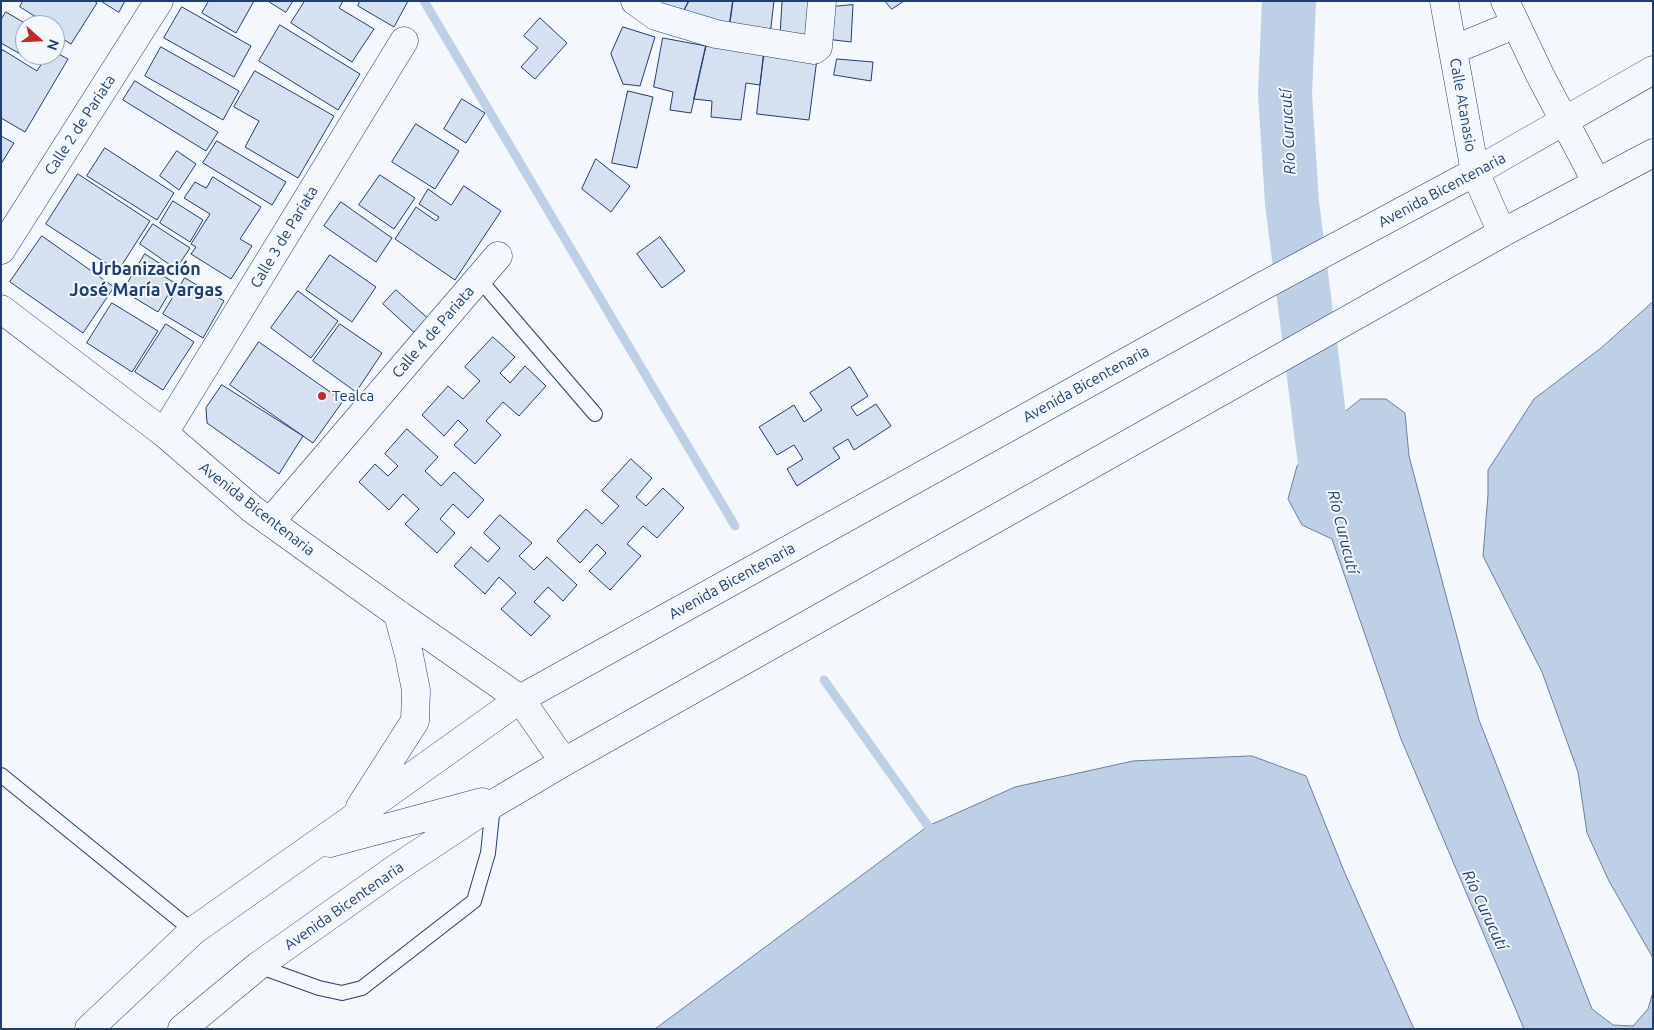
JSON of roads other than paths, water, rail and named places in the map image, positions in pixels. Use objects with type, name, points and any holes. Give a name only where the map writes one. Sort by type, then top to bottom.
[{"type":"street","name":"Calle 2 de Pariata","points":[[1,250],[160,1]]},
{"type":"street","points":[[635,1],[656,16],[716,34],[814,50],[818,47],[822,1]]},
{"type":"street","name":"Calle Atanasio","points":[[1444,1],[1475,172],[1502,233]]},
{"type":"street","points":[[1452,50],[1510,13],[1564,122],[1597,182]]},
{"type":"street","name":"Calle 3 de Pariata","points":[[164,433],[404,41]]},
{"type":"street","name":"Avenida Bicentenaria","points":[[89,1029],[194,931],[520,699],[1261,287],[1475,172],[1653,70]]},
{"type":"street","name":"Avenida Bicentenaria","points":[[182,1029],[258,966],[395,869],[501,799],[1282,356],[1502,233],[1653,153]]},
{"type":"street","name":"Calle 4 de Pariata","points":[[270,522],[498,256]]},
{"type":"street","name":"Avenida Bicentenaria","points":[[1,309],[164,433],[252,509],[520,699],[564,762]]},
{"type":"street","points":[[352,819],[415,721],[416,690],[398,614]]},
{"type":"street","points":[[312,848],[501,799]]},
{"type":"lane","points":[[479,279],[595,414]]},
{"type":"lane","points":[[1,775],[194,931]]},
{"type":"lane","points":[[258,966],[319,988],[342,992],[362,988],[474,901],[501,799]]},
{"type":"water","points":[[1653,302],[1653,958],[1609,881],[1587,833],[1578,772],[1542,672],[1483,556],[1488,470],[1534,399],[1601,348]]},
{"type":"water","points":[[1361,399],[1386,399],[1405,413],[1409,456],[1479,720],[1592,1009],[1613,1025],[1633,1026],[1648,1009],[1653,992],[1653,1029],[1524,1029],[1401,739],[1332,539],[1302,525],[1288,499],[1297,466],[1336,419]]},
{"type":"water","points":[[1252,756],[1306,776],[1344,871],[1414,1029],[655,1029],[928,826],[1015,787],[1133,761]]},
{"type":"waterway","points":[[424,1],[735,526]]},
{"type":"waterway","name":"Río Curucutí","points":[[1289,1],[1285,94],[1292,203],[1324,455],[1337,510]]},
{"type":"waterway","points":[[824,680],[928,826]]},
{"type":"place","name":"Tealca","points":[[322,396]]},
{"type":"district","name":"Urbanización José María Vargas","points":[[146,279]]}]
